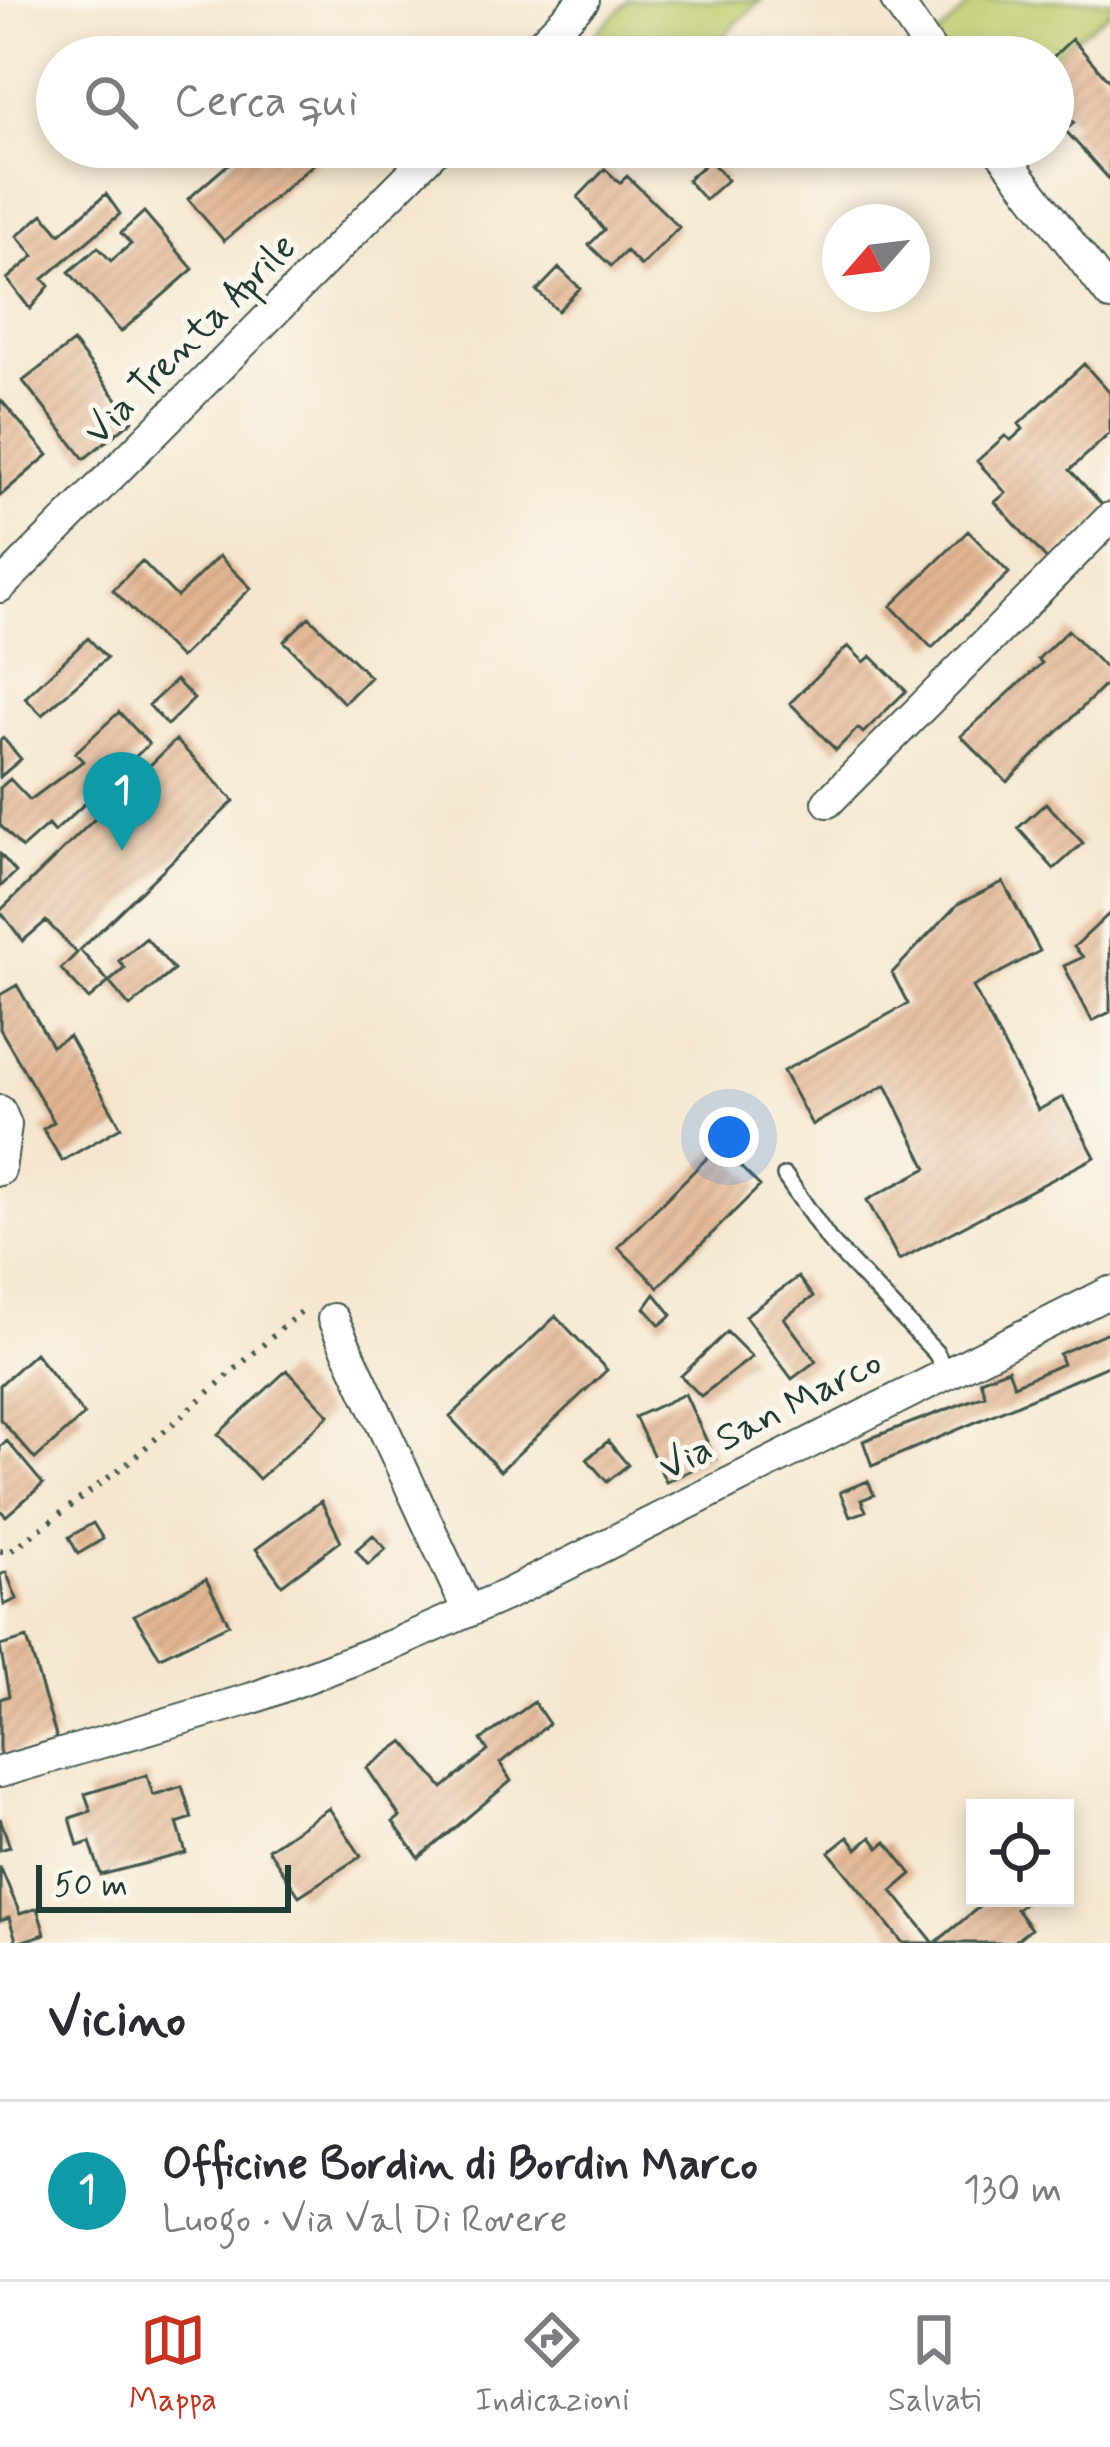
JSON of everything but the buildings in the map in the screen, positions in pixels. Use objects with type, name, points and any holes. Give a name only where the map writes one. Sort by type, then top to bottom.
[{"type":"street","points":[[548,36],[584,0]]},
{"type":"street","points":[[896,0],[921,36]]},
{"type":"street","name":"Via Trenta Aprile","points":[[0,587],[417,168]]},
{"type":"street","points":[[1013,168],[1110,295]]},
{"type":"street","points":[[828,802],[1110,518]]},
{"type":"street","points":[[0,1111],[6,1126],[0,1170]]},
{"type":"street","name":"Via San Marco","points":[[0,1772],[253,1698],[468,1611],[1110,1292]]},
{"type":"street","points":[[324,1309],[468,1611]]},
{"type":"lane","points":[[785,1176],[829,1240],[936,1354],[946,1372]]},
{"type":"path","points":[[0,1550],[10,1551],[324,1309]]},
{"type":"green space","points":[[629,0],[761,0],[723,36],[593,36]]},
{"type":"green space","points":[[975,0],[1110,0],[1110,12],[1074,39],[937,36]]},
{"type":"place","name":"Officine Bordin di Bordin Marco","points":[[122,851]]}]
